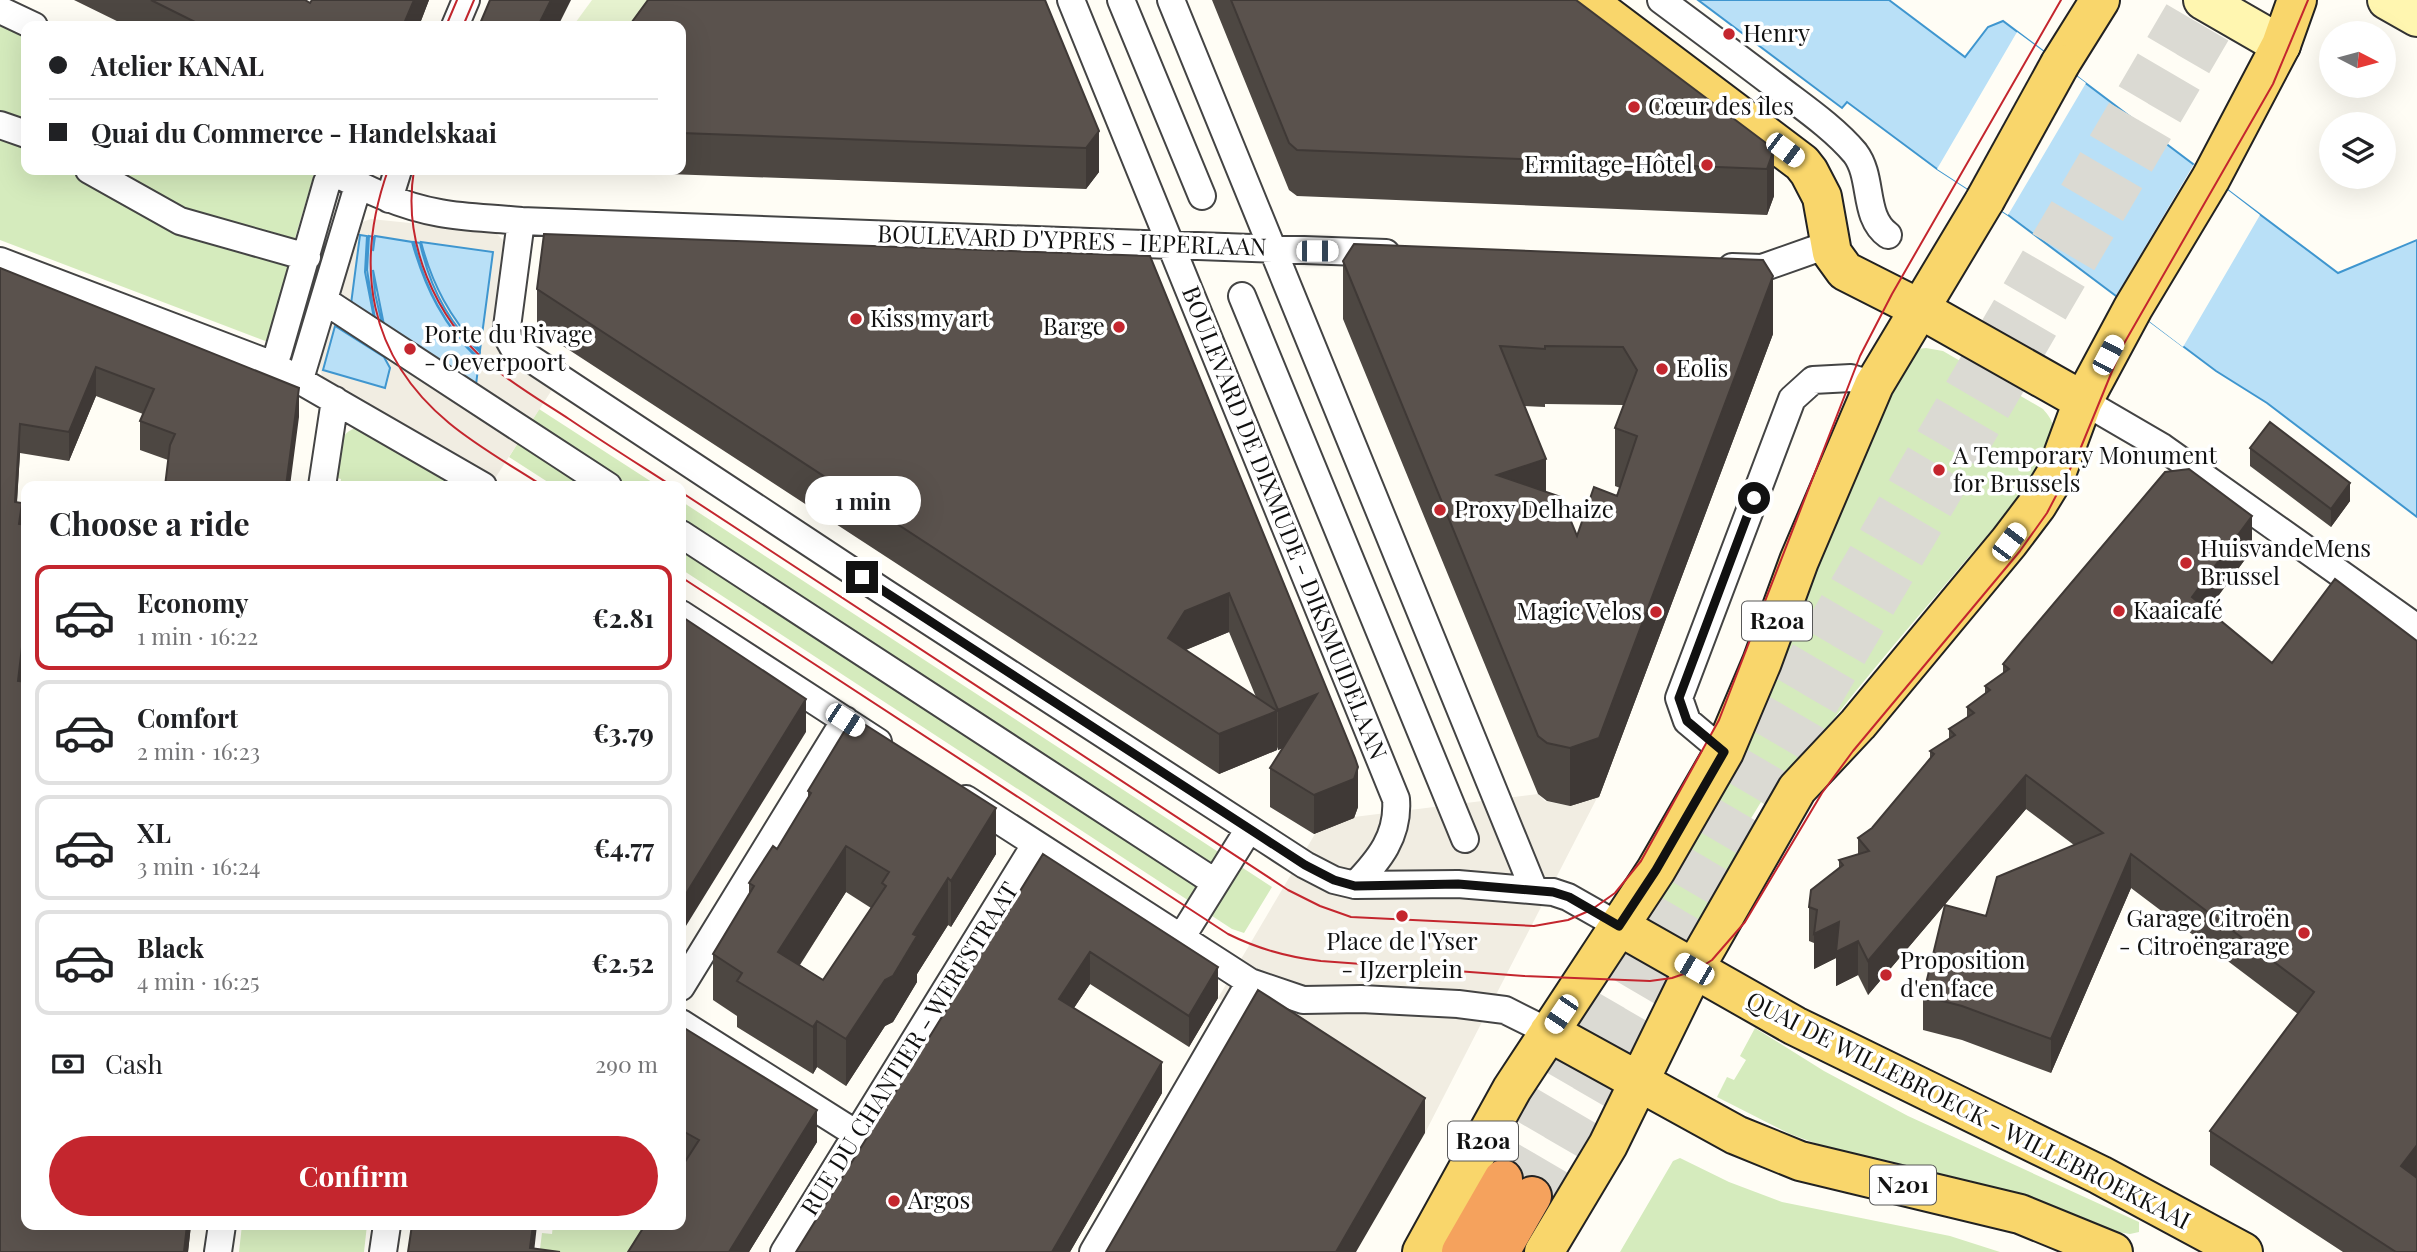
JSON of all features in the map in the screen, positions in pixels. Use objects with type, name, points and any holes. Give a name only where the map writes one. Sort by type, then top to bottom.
[{"type":"highway","points":[[1461,1252],[1517,1188],[1500,1252]]},
{"type":"main road","points":[[1586,0],[1802,163],[1816,183],[1826,208],[1830,244],[1837,263],[1846,271],[1920,309],[2083,401]]},
{"type":"main road","name":"R20a","points":[[1619,926],[1656,870],[1724,752],[1762,662],[1799,561],[1874,384],[1986,200],[2060,64],[2100,0]]},
{"type":"main road","points":[[1544,1252],[1608,1145],[1694,969],[1797,789],[1858,724],[2009,542],[2056,474],[2083,401],[2133,309],[2211,178],[2281,45],[2297,0]]},
{"type":"main road","points":[[1640,1083],[1549,1032],[1619,926],[1694,969]]},
{"type":"main road","name":"QUAI DE WILLEBROECK - WILLEBROEKKAAI","points":[[1694,969],[1795,1026],[2099,1175],[2243,1252]]},
{"type":"main road","name":"R20a","points":[[1422,1252],[1512,1089],[1549,1032]]},
{"type":"main road","name":"N201","points":[[1640,1083],[1736,1135],[1800,1161],[2020,1214],[2113,1252]]},
{"type":"street","points":[[457,21],[466,0]]},
{"type":"street","name":"BOULEVARD DE DIXMUDE - DIKSMUIDELAAN","points":[[1071,0],[1395,799],[1397,812],[1390,840],[1379,860],[1355,886]]},
{"type":"street","points":[[1121,0],[1202,196]]},
{"type":"street","points":[[1171,0],[1534,890]]},
{"type":"street","points":[[1661,0],[1790,111],[1841,139],[1857,156],[1864,171],[1875,220],[1888,235]]},
{"type":"street","points":[[2203,0],[2281,45]]},
{"type":"street","points":[[2387,0],[2417,17]]},
{"type":"street","points":[[0,10],[23,21]]},
{"type":"street","points":[[0,125],[21,132]]},
{"type":"street","points":[[98,175],[180,221],[307,257]]},
{"type":"street","points":[[389,199],[396,175]]},
{"type":"street","points":[[278,353],[314,295],[307,257],[329,176],[389,199],[440,213],[521,220],[507,327],[509,342],[1249,829],[1305,865],[1334,880],[1355,886],[1458,884],[1534,890],[1569,897],[1619,926]]},
{"type":"street","points":[[300,379],[358,186]]},
{"type":"street","name":"BOULEVARD D'YPRES - IEPERLAAN","points":[[521,220],[1414,254]]},
{"type":"street","points":[[1710,266],[1762,268],[1830,244]]},
{"type":"street","points":[[0,261],[273,365],[474,481]]},
{"type":"street","points":[[314,295],[600,481]]},
{"type":"street","name":"BOULEVARD DE DIXMUDE - DIKSMUIDELAAN","points":[[1242,296],[1465,839]]},
{"type":"street","points":[[1724,752],[1687,721],[1679,698],[1792,399],[1813,380],[1851,378],[1874,384]]},
{"type":"street","points":[[323,481],[335,400]]},
{"type":"street","points":[[2083,401],[2162,447],[2417,628]]},
{"type":"street","points":[[686,537],[1210,879]]},
{"type":"street","points":[[686,617],[900,756]]},
{"type":"street","points":[[686,979],[845,720]]},
{"type":"street","points":[[944,785],[1250,982],[1303,1000],[1361,999],[1458,1004],[1505,1010],[1549,1032]]},
{"type":"street","points":[[1181,938],[1249,829]]},
{"type":"street","name":"RUE DU CHANTIER - WERFSTRAAT","points":[[784,1252],[1035,845]]},
{"type":"street","points":[[1093,1252],[1250,982]]},
{"type":"street","points":[[686,1026],[858,1135]]},
{"type":"street","points":[[218,1252],[221,1230]]},
{"type":"street","points":[[383,1252],[386,1230]]},
{"type":"green space","points":[[592,0],[670,0],[654,21],[577,21]]},
{"type":"green space","points":[[0,20],[21,30],[21,175],[314,175],[268,342],[0,240]]},
{"type":"green space","points":[[1918,349],[1943,351],[2043,409],[2053,426],[2046,451],[2011,506],[1835,717],[1770,808],[1761,802],[1750,820],[1740,814],[1736,821],[1754,835],[1705,918],[1688,927],[1673,925],[1664,914],[1662,894],[1876,411],[1909,355]]},
{"type":"green space","points":[[539,409],[650,481],[546,481],[509,457]]},
{"type":"green space","points":[[361,428],[456,481],[341,481],[334,477],[338,448],[348,432]]},
{"type":"green space","points":[[686,504],[1272,887],[1244,933],[1232,929],[686,572]]},
{"type":"green space","points":[[1755,1028],[1824,1071],[1908,1116],[2139,1222],[2139,1232],[2118,1232],[1965,1180],[1848,1155],[1790,1134],[1717,1097],[1727,1077],[1734,1080],[1746,1060],[1740,1056]]},
{"type":"green space","points":[[1680,1158],[1729,1182],[1782,1202],[1950,1236],[2000,1252],[1620,1252],[1673,1161]]},
{"type":"green space","points":[[241,1230],[366,1230],[364,1252],[239,1252]]},
{"type":"green space","points":[[552,1230],[662,1230],[648,1252],[549,1252],[540,1249],[542,1233],[552,1234]]},
{"type":"shaded area","name":"Porte du Rivage - Oeverpoort","points":[[371,219],[488,231],[496,233],[506,243],[496,337],[555,385],[494,480],[323,379],[318,362],[359,223]]},
{"type":"shaded area","name":"Place de l'Yser - IJzerplein","points":[[1538,794],[1545,801],[1570,806],[1598,796],[1425,1133],[1218,998],[1315,834],[1354,817]]},
{"type":"water","points":[[1698,0],[1889,0],[1965,57],[1988,27],[2003,21],[2338,273],[2417,240],[2417,517],[2267,403],[2216,371],[2008,215],[1937,169],[1847,102],[1842,108]]},
{"type":"water","points":[[360,235],[367,236],[365,272],[374,318],[351,304]]},
{"type":"water","points":[[369,236],[374,237],[373,251],[375,236],[412,242],[437,306],[456,334],[479,360],[476,385],[384,325],[373,270],[382,324],[375,319],[367,270]]},
{"type":"water","points":[[414,242],[420,243],[441,302],[458,328],[480,352],[479,358],[446,320],[430,290]]},
{"type":"water","points":[[421,242],[493,252],[480,350],[443,300]]},
{"type":"water","points":[[335,326],[384,357],[390,368],[385,388],[323,370]]},
{"type":"pier","points":[[2017,32],[2086,83],[2008,215],[1937,169]]},
{"type":"pier","points":[[2194,164],[2260,215],[2183,347],[2116,296]]},
{"type":"building","points":[[151,0],[305,0],[310,3],[312,0],[414,0],[405,21],[193,21]]},
{"type":"building","points":[[490,0],[551,0],[540,21],[481,21]]},
{"type":"building","points":[[648,0],[1045,0],[1099,131],[1086,148],[686,133],[686,21],[633,21]]},
{"type":"building","points":[[1231,0],[1576,0],[1774,149],[1767,169],[1297,150],[1289,143]]},
{"type":"building","points":[[544,234],[1150,256],[1355,758],[1358,767],[1354,779],[1314,795],[1270,768],[1317,694],[1278,710],[1229,593],[1185,611],[1168,638],[1277,711],[1219,734],[537,289]]},
{"type":"building","points":[[1354,244],[1763,260],[1773,276],[1599,738],[1570,748],[1547,743],[1538,736],[1343,261]],"holes":[[[1500,346],[1545,349],[1545,346],[1623,347],[1637,370],[1615,428],[1637,436],[1617,496],[1594,487],[1577,536],[1561,497],[1497,475],[1546,459]]]},
{"type":"building","points":[[0,268],[299,388],[287,481],[166,481],[170,445],[175,434],[140,421],[154,389],[96,367],[69,432],[20,424],[15,502],[21,503],[21,656],[18,681],[21,681],[21,1230],[186,1230],[184,1252],[0,1252]]},
{"type":"building","points":[[2270,422],[2350,483],[2331,509],[2250,448]]},
{"type":"building","points":[[2189,469],[2252,516],[2192,597],[2272,663],[2335,579],[2417,641],[2417,1145],[2401,1166],[2417,1178],[2417,1252],[2396,1252],[2210,1131],[2314,992],[2131,854],[2051,1039],[1962,1006],[1923,996],[1945,905],[1986,916],[1997,877],[2103,833],[2026,775],[1868,961],[1858,941],[1836,952],[1839,922],[1814,934],[1817,910],[1809,907],[1811,890],[1843,865],[1839,860],[1869,851],[1858,838],[1872,828],[1934,754],[1930,751],[1955,735],[1949,729],[1974,713],[1967,707],[1990,690],[1985,686],[2009,669],[2003,664],[2165,472]]},
{"type":"building","points":[[686,619],[806,699],[686,894]]},
{"type":"building","points":[[853,717],[996,808],[951,881],[948,878],[913,934],[917,936],[893,976],[885,980],[846,1039],[817,1021],[813,1027],[737,981],[742,973],[713,954],[754,886],[749,883],[773,846],[777,849],[811,793],[808,791]],"holes":[[[846,846],[889,872],[882,883],[886,886],[823,980],[778,952]]]},
{"type":"building","points":[[1043,854],[1218,967],[1189,1016],[1090,952],[1059,999],[1162,1062],[1052,1252],[796,1252]]},
{"type":"building","points":[[1258,990],[1425,1098],[1336,1252],[1106,1252]]},
{"type":"building","points":[[686,1029],[817,1110],[729,1252],[628,1252],[642,1230],[686,1230],[686,1160],[699,1140],[686,1133]]},
{"type":"building","points":[[411,1230],[532,1230],[530,1248],[560,1252],[408,1252]]},
{"type":"tunnel","points":[[1503,1179],[2191,0]]},
{"type":"tunnel","points":[[1532,1196],[2230,0]]},
{"type":"tram line","points":[[448,21],[457,0]]},
{"type":"tram line","points":[[465,21],[474,0]]},
{"type":"tram line","points":[[686,495],[1288,890],[1320,906],[1351,917],[1534,926],[1568,920],[1591,910],[1615,893],[1641,861],[1719,720],[1860,356],[1892,294],[2061,0]]},
{"type":"tram line","points":[[686,580],[1228,934],[1250,944],[1285,955],[1321,961],[1524,976],[1650,981],[1672,978],[1698,969],[1712,960],[1745,922],[1822,793],[1853,751],[2020,551],[2047,513],[2079,452],[2122,347],[2273,84],[2308,0]]},
{"type":"tram line","points":[[387,175],[372,241],[371,275],[375,307],[385,339],[401,369],[422,397],[449,423],[535,481]]},
{"type":"tram line","points":[[414,175],[413,224],[418,251],[439,302],[470,346],[519,386],[664,481]]},
{"type":"place","name":"Henry","points":[[1729,34]]},
{"type":"place","name":"Cœur des îles","points":[[1634,107]]},
{"type":"place","name":"Ermitage-Hôtel","points":[[1707,165]]},
{"type":"place","name":"Kiss my art","points":[[856,319]]},
{"type":"place","name":"Barge","points":[[1119,327]]},
{"type":"place","name":"Porte du Rivage - Oeverpoort","points":[[410,349]]},
{"type":"place","name":"Eolis","points":[[1662,369]]},
{"type":"place","name":"A Temporary Monument for Brussels","points":[[1939,470]]},
{"type":"place","name":"Proxy Delhaize","points":[[1440,510]]},
{"type":"place","name":"HuisvandeMens Brussel","points":[[2186,563]]},
{"type":"place","name":"Kaaicafé","points":[[2119,611]]},
{"type":"place","name":"Magic Velos","points":[[1656,612]]},
{"type":"place","name":"Place de l'Yser - IJzerplein","points":[[1402,916]]},
{"type":"place","name":"Garage Citroën - Citroëngarage","points":[[2304,933]]},
{"type":"place","name":"Proposition d'en face","points":[[1886,975]]},
{"type":"place","name":"Argos","points":[[894,1201]]},
{"type":"route","points":[[862,577],[1305,865],[1334,880],[1355,886],[1458,884],[1553,892],[1569,897],[1619,926],[1656,870],[1724,752],[1687,721],[1679,698],[1754,498]]}]
